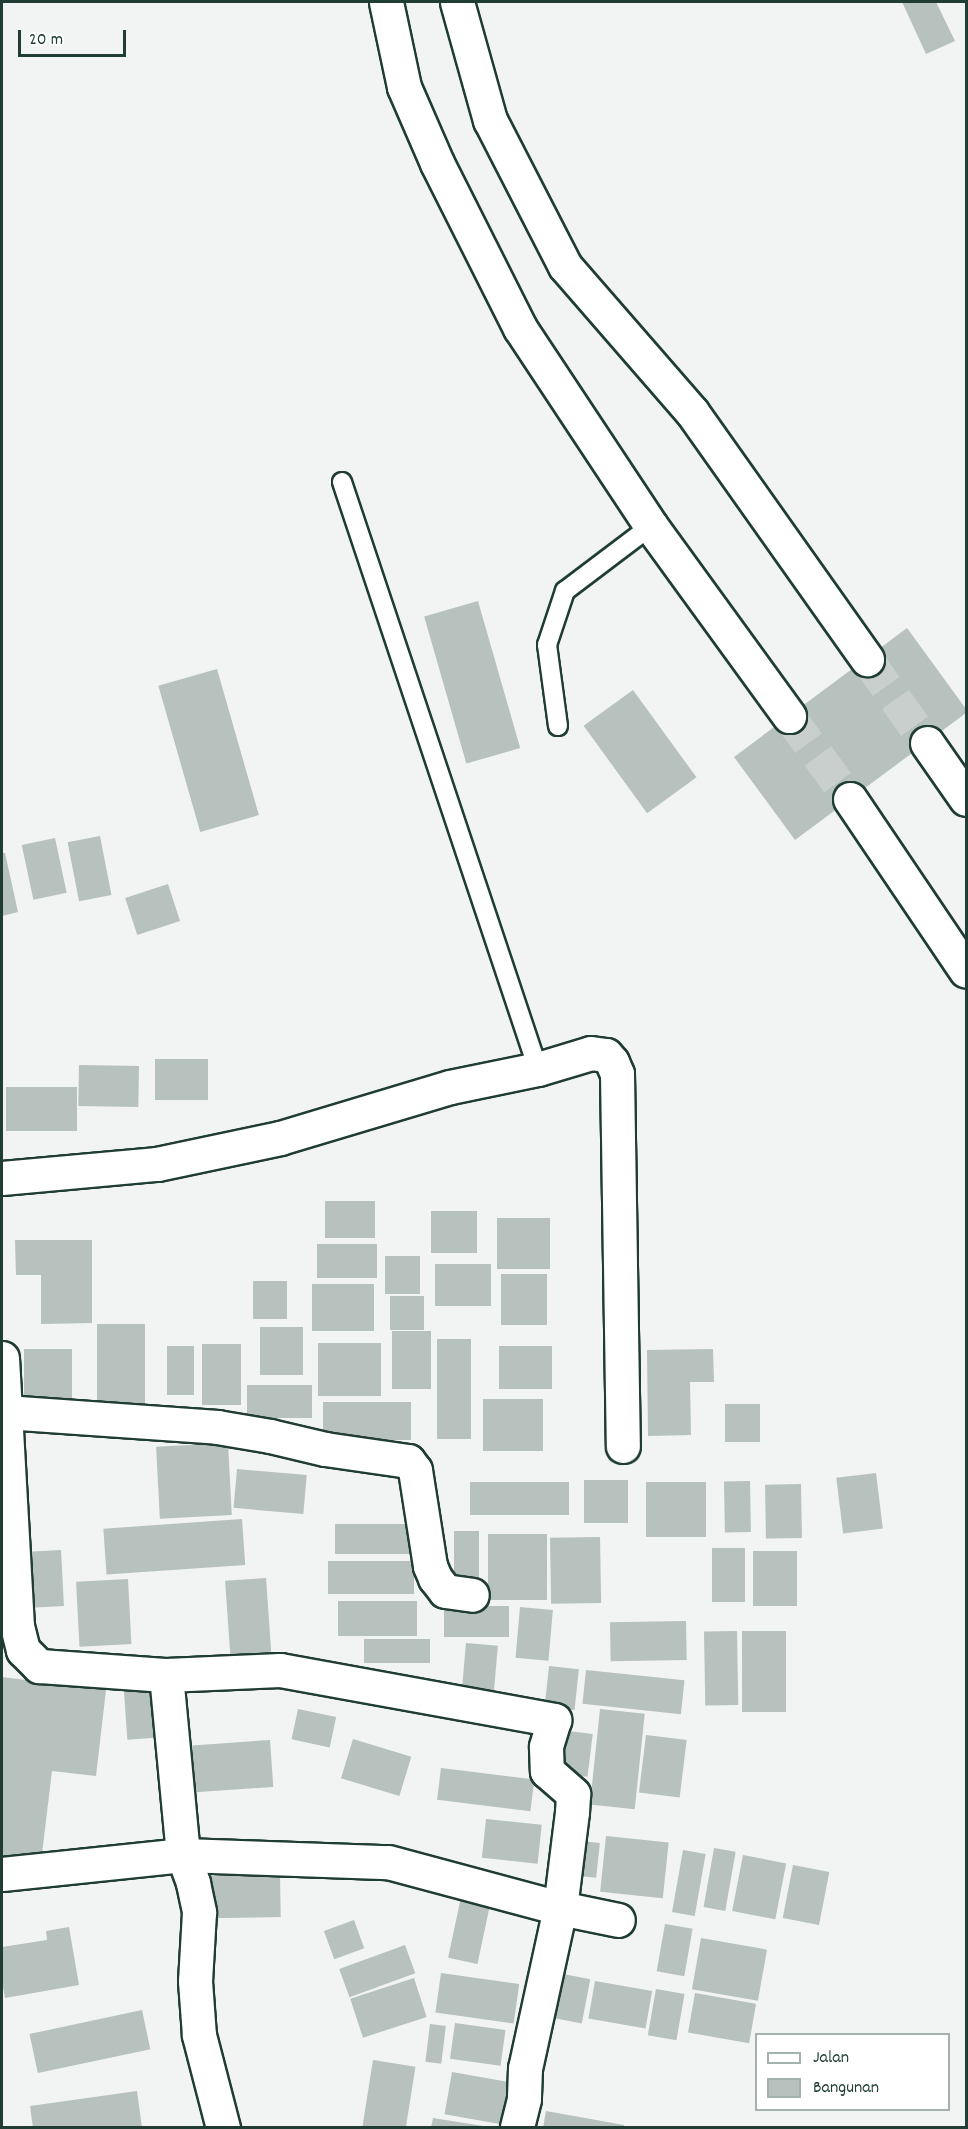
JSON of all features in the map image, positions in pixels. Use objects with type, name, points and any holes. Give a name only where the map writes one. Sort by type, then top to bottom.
[{"type":"main road","points":[[386,2],[404,87],[437,163],[520,328],[651,526],[789,716]]},
{"type":"main road","points":[[457,2],[490,120],[565,266],[692,412],[867,659]]},
{"type":"main road","points":[[927,743],[966,799]]},
{"type":"main road","points":[[850,799],[966,971]]},
{"type":"main road","points":[[2,1178],[168,1161],[280,1138],[450,1087],[538,1069],[591,1053],[606,1055],[617,1074],[623,1446]]},
{"type":"main road","points":[[2,1358],[17,1626],[23,1650],[39,1666],[166,1675],[280,1670],[554,1720],[546,1747],[547,1771],[573,1794],[560,1908],[525,2068],[524,2099],[517,2127]]},
{"type":"main road","points":[[5,1412],[217,1427],[325,1449],[408,1461],[415,1470],[430,1566],[435,1578],[446,1591],[472,1595]]},
{"type":"main road","points":[[166,1675],[183,1855],[193,1883],[199,1912],[195,1980],[199,2035],[223,2127]]},
{"type":"main road","points":[[2,1874],[183,1855],[388,1862],[560,1908],[618,1920]]},
{"type":"lane","points":[[342,482],[538,1069]]},
{"type":"lane","points":[[558,726],[547,645],[565,591],[651,526]]},
{"type":"building","points":[[902,2],[936,2],[955,41],[926,54]]},
{"type":"building","points":[[478,601],[520,748],[466,764],[424,616]]},
{"type":"building","points":[[907,628],[966,709],[966,713],[795,840],[734,757]]},
{"type":"building","points":[[217,669],[259,815],[200,832],[158,686]]},
{"type":"building","points":[[633,690],[696,777],[647,813],[584,726]]},
{"type":"building","points":[[100,836],[111,895],[79,901],[68,842]]},
{"type":"building","points":[[55,838],[67,893],[33,900],[22,845]]},
{"type":"building","points":[[2,853],[5,853],[18,912],[2,916]]},
{"type":"building","points":[[168,884],[180,921],[137,935],[125,898]]},
{"type":"building","points":[[155,1059],[208,1059],[208,1100],[155,1100]]},
{"type":"building","points":[[79,1065],[139,1066],[138,1107],[78,1106]]},
{"type":"building","points":[[6,1087],[77,1087],[77,1131],[6,1131]]},
{"type":"building","points":[[325,1201],[375,1201],[375,1238],[325,1238]]},
{"type":"building","points":[[431,1211],[477,1211],[477,1253],[431,1253]]},
{"type":"building","points":[[497,1218],[550,1218],[550,1269],[497,1269]]},
{"type":"building","points":[[15,1240],[92,1240],[92,1323],[41,1324],[41,1275],[16,1275]]},
{"type":"building","points":[[317,1244],[377,1244],[377,1278],[317,1278]]},
{"type":"building","points":[[385,1256],[420,1256],[420,1294],[385,1294]]},
{"type":"building","points":[[435,1264],[491,1264],[491,1306],[435,1306]]},
{"type":"building","points":[[501,1274],[547,1274],[547,1325],[501,1325]]},
{"type":"building","points":[[253,1281],[287,1281],[287,1319],[253,1319]]},
{"type":"building","points":[[312,1284],[374,1284],[374,1331],[312,1331]]},
{"type":"building","points":[[390,1296],[424,1296],[424,1330],[390,1330]]},
{"type":"building","points":[[97,1324],[145,1324],[145,1416],[97,1416]]},
{"type":"building","points":[[260,1327],[303,1327],[303,1375],[260,1375]]},
{"type":"building","points":[[392,1331],[431,1331],[431,1389],[392,1389]]},
{"type":"building","points":[[437,1339],[471,1339],[471,1439],[437,1439]]},
{"type":"building","points":[[318,1343],[381,1343],[381,1396],[318,1396]]},
{"type":"building","points":[[202,1344],[241,1344],[241,1405],[202,1405]]},
{"type":"building","points":[[167,1346],[194,1346],[194,1395],[167,1395]]},
{"type":"building","points":[[499,1346],[552,1346],[552,1389],[499,1389]]},
{"type":"building","points":[[24,1349],[72,1349],[72,1405],[24,1405]]},
{"type":"building","points":[[713,1349],[714,1382],[690,1382],[691,1435],[648,1436],[647,1350]]},
{"type":"building","points":[[247,1385],[312,1385],[312,1418],[247,1418]]},
{"type":"building","points":[[483,1399],[543,1399],[543,1451],[483,1451]]},
{"type":"building","points":[[323,1402],[411,1402],[411,1440],[323,1440]]},
{"type":"building","points":[[725,1404],[760,1404],[760,1442],[725,1442]]},
{"type":"building","points":[[228,1443],[232,1515],[160,1519],[156,1447]]},
{"type":"building","points":[[237,1469],[307,1475],[303,1514],[234,1508]]},
{"type":"building","points":[[876,1473],[883,1529],[843,1533],[836,1478]]},
{"type":"building","points":[[584,1480],[628,1480],[628,1523],[584,1523]]},
{"type":"building","points":[[724,1481],[750,1481],[751,1532],[725,1532]]},
{"type":"building","points":[[470,1482],[569,1482],[569,1515],[470,1515]]},
{"type":"building","points":[[646,1482],[706,1482],[706,1537],[646,1537]]},
{"type":"building","points":[[801,1484],[802,1538],[766,1539],[765,1485]]},
{"type":"building","points":[[242,1519],[245,1565],[107,1575],[103,1529]]},
{"type":"building","points":[[335,1524],[418,1524],[418,1554],[335,1554]]},
{"type":"building","points":[[454,1531],[479,1531],[479,1587],[454,1587]]},
{"type":"building","points":[[488,1534],[547,1534],[547,1600],[488,1600]]},
{"type":"building","points":[[600,1537],[601,1603],[551,1604],[550,1538]]},
{"type":"building","points":[[712,1548],[745,1548],[745,1602],[712,1602]]},
{"type":"building","points":[[61,1550],[64,1606],[31,1608],[28,1552]]},
{"type":"building","points":[[753,1551],[797,1551],[797,1606],[753,1606]]},
{"type":"building","points":[[328,1561],[414,1561],[414,1594],[328,1594]]},
{"type":"building","points":[[266,1578],[271,1652],[230,1655],[225,1581]]},
{"type":"building","points":[[128,1579],[131,1644],[79,1647],[76,1582]]},
{"type":"building","points":[[338,1601],[417,1601],[417,1636],[338,1636]]},
{"type":"building","points":[[444,1606],[509,1606],[509,1637],[444,1637]]},
{"type":"building","points":[[520,1607],[553,1610],[548,1661],[516,1658]]},
{"type":"building","points":[[686,1621],[687,1660],[611,1661],[610,1622]]},
{"type":"building","points":[[737,1631],[738,1705],[705,1706],[704,1632]]},
{"type":"building","points":[[742,1631],[786,1631],[786,1712],[742,1712]]},
{"type":"building","points":[[364,1639],[430,1639],[430,1663],[364,1663]]},
{"type":"building","points":[[466,1643],[498,1646],[493,1699],[461,1696]]},
{"type":"building","points":[[549,1666],[579,1669],[575,1710],[545,1707]]},
{"type":"building","points":[[586,1670],[684,1680],[681,1714],[582,1704]]},
{"type":"building","points":[[164,1676],[168,1737],[127,1740],[123,1679]]},
{"type":"building","points":[[2,1677],[106,1690],[96,1776],[52,1771],[41,1862],[2,1856]]},
{"type":"building","points":[[298,1709],[336,1717],[330,1747],[292,1739]]},
{"type":"building","points":[[600,1709],[645,1714],[635,1809],[590,1804]]},
{"type":"building","points":[[560,1730],[593,1734],[588,1777],[555,1773]]},
{"type":"building","points":[[646,1735],[687,1740],[680,1798],[639,1793]]},
{"type":"building","points":[[353,1739],[411,1757],[399,1796],[341,1778]]},
{"type":"building","points":[[270,1740],[273,1787],[195,1792],[192,1745]]},
{"type":"building","points":[[441,1768],[534,1779],[530,1811],[437,1800]]},
{"type":"building","points":[[486,1819],[542,1825],[538,1864],[482,1858]]},
{"type":"building","points":[[606,1836],[669,1843],[663,1898],[600,1892]]},
{"type":"building","points":[[571,1840],[600,1843],[596,1878],[567,1875]]},
{"type":"building","points":[[714,1848],[736,1852],[725,1911],[704,1907]]},
{"type":"building","points":[[683,1850],[706,1854],[695,1916],[672,1912]]},
{"type":"building","points":[[743,1855],[786,1863],[775,1919],[732,1911]]},
{"type":"building","points":[[793,1865],[829,1872],[819,1925],[783,1918]]},
{"type":"building","points":[[280,1875],[281,1917],[209,1918],[208,1876]]},
{"type":"building","points":[[461,1897],[490,1903],[477,1964],[448,1958]]},
{"type":"building","points":[[354,1920],[364,1948],[334,1959],[324,1931]]},
{"type":"building","points":[[665,1924],[693,1929],[684,1976],[657,1971]]},
{"type":"building","points":[[69,1927],[79,1985],[5,1998],[2,1981],[2,1947],[47,1940],[46,1931]]},
{"type":"building","points":[[701,1938],[767,1950],[758,2001],[692,1989]]},
{"type":"building","points":[[405,1945],[415,1973],[349,1997],[339,1969]]},
{"type":"building","points":[[553,1972],[590,1979],[582,2023],[544,2016]]},
{"type":"building","points":[[441,1973],[519,1984],[514,2024],[435,2013]]},
{"type":"building","points":[[414,1978],[427,2017],[363,2038],[350,1999]]},
{"type":"building","points":[[595,1981],[652,1991],[646,2028],[588,2018]]},
{"type":"building","points":[[656,1989],[685,1994],[676,2040],[648,2035]]},
{"type":"building","points":[[695,1993],[756,2004],[749,2043],[688,2032]]},
{"type":"building","points":[[142,2010],[150,2049],[38,2073],[30,2034]]},
{"type":"building","points":[[455,2023],[506,2030],[500,2066],[450,2059]]},
{"type":"building","points":[[430,2024],[446,2026],[441,2064],[425,2062]]},
{"type":"building","points":[[373,2060],[415,2067],[406,2128],[362,2127]]},
{"type":"building","points":[[452,2072],[513,2083],[506,2125],[445,2114]]},
{"type":"building","points":[[137,2091],[142,2128],[33,2128],[30,2106]]},
{"type":"building","points":[[546,2111],[624,2125],[624,2128],[543,2128]]},
{"type":"building","points":[[433,2118],[483,2126],[483,2128],[431,2128]]},
{"type":"tunnel","points":[[867,659],[927,743]]},
{"type":"tunnel","points":[[789,716],[850,799]]}]
